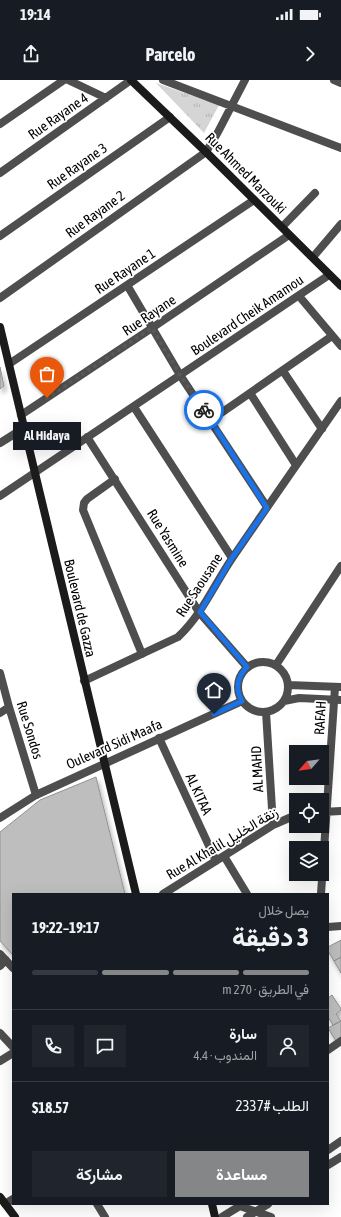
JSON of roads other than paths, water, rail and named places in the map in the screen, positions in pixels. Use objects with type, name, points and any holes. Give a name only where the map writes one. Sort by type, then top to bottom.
[{"type":"main road","name":"Rue Ahmed Marzouki","points":[[131,80],[341,286]]},
{"type":"main road","name":"Boulevard de Gazza","points":[[0,327],[3,354],[9,364],[136,893]]},
{"type":"main road","points":[[2,1201],[15,1217]]},
{"type":"main road","points":[[212,1205],[215,1217]]},
{"type":"street","points":[[0,124],[64,80]]},
{"type":"street","points":[[68,80],[106,98]]},
{"type":"street","name":"Rue Rayane 4","points":[[0,172],[131,80]]},
{"type":"street","points":[[163,80],[180,83],[232,106],[341,148]]},
{"type":"street","points":[[206,152],[245,80]]},
{"type":"street","points":[[334,80],[341,83]]},
{"type":"street","name":"Rue Rayane 3","points":[[0,236],[170,118]]},
{"type":"street","name":"Rue Rayane 2","points":[[0,298],[206,152]]},
{"type":"street","points":[[282,227],[315,193]]},
{"type":"street","name":"Rue Rayane 1","points":[[9,364],[254,200]]},
{"type":"street","points":[[313,258],[341,224]]},
{"type":"street","name":"Rue Rayane","points":[[21,415],[289,235]]},
{"type":"street","name":"Boulevard Cheik Amamou","points":[[0,496],[329,275]]},
{"type":"street","points":[[127,285],[180,375],[211,420],[267,508]]},
{"type":"street","points":[[299,296],[341,346]]},
{"type":"street","points":[[211,420],[332,336]]},
{"type":"street","points":[[283,371],[322,428]]},
{"type":"street","points":[[250,393],[296,465]]},
{"type":"street","name":"Rue Saousane","points":[[84,681],[178,636],[200,612],[232,558],[341,401]]},
{"type":"street","points":[[134,406],[232,558]]},
{"type":"street","points":[[0,442],[24,428]]},
{"type":"street","name":"Rue Yasmine","points":[[87,437],[200,612],[247,667]]},
{"type":"street","points":[[115,479],[87,499],[84,503],[83,510],[142,654]]},
{"type":"street","points":[[276,665],[341,566]]},
{"type":"street","points":[[264,662],[276,665],[284,672],[288,686],[284,701],[274,710],[259,712],[253,710],[242,701],[239,694],[238,683],[240,676],[247,667],[255,663],[264,662]]},
{"type":"street","name":"Rue Sondos","points":[[0,673],[36,794]]},
{"type":"street","points":[[288,686],[338,687]]},
{"type":"street","name":"RAFAH","points":[[327,793],[338,687]]},
{"type":"street","points":[[284,701],[299,698],[337,700]]},
{"type":"street","name":"Oulevard Sidi Maafa","points":[[0,818],[36,794],[242,701]]},
{"type":"street","points":[[0,713],[9,707]]},
{"type":"street","name":"AL MAHD","points":[[266,712],[273,825]]},
{"type":"street","name":"AL KITAA","points":[[159,738],[216,861]]},
{"type":"street","points":[[329,812],[341,811]]},
{"type":"street","name":"Rue Al Khalil زنقة الخليل","points":[[166,893],[273,825],[289,818]]},
{"type":"street","name":"RAFAH","points":[[321,893],[324,833]]},
{"type":"street","points":[[224,856],[245,893]]},
{"type":"street","points":[[329,927],[341,926]]},
{"type":"street","points":[[2,960],[12,967]]},
{"type":"street","points":[[0,1033],[12,1046]]},
{"type":"street","points":[[329,1049],[341,1041]]},
{"type":"street","points":[[0,1061],[12,1054]]},
{"type":"street","points":[[329,1149],[341,1141]]},
{"type":"street","points":[[329,1164],[341,1157]]},
{"type":"street","points":[[2,1201],[12,1199]]},
{"type":"street","points":[[98,1205],[105,1217]]},
{"type":"street","points":[[222,1217],[242,1205],[255,1212],[271,1217]]},
{"type":"street","points":[[247,1217],[266,1205]]},
{"type":"place","name":"Al Hidaya","points":[[47,398]]}]
